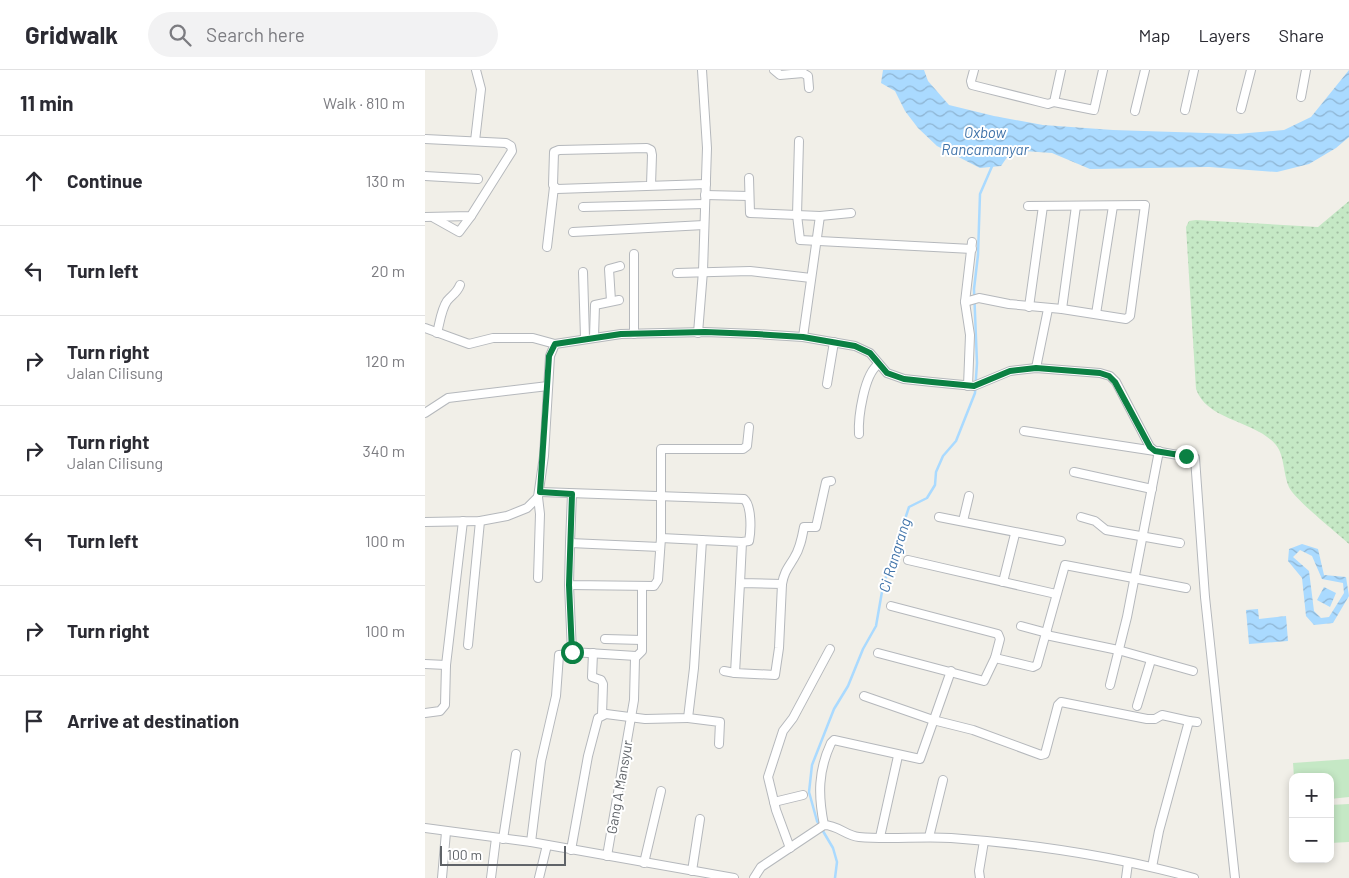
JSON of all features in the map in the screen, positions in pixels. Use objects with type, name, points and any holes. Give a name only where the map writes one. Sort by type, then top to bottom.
[{"type":"street","points":[[475,141],[481,89],[476,70]]},
{"type":"street","points":[[698,333],[703,271],[707,148],[702,70]]},
{"type":"street","points":[[774,70],[780,75],[803,73],[808,76],[809,88]]},
{"type":"street","points":[[974,70],[971,81],[972,85],[1046,104],[1054,102],[1093,110],[1103,70]]},
{"type":"street","points":[[1054,102],[1061,70]]},
{"type":"street","points":[[1135,111],[1145,70]]},
{"type":"street","points":[[1185,110],[1194,70]]},
{"type":"street","points":[[1241,109],[1251,70]]},
{"type":"street","points":[[1301,97],[1307,70]]},
{"type":"street","points":[[425,139],[505,143],[511,146],[512,151],[459,232],[435,218]]},
{"type":"street","points":[[799,141],[797,215],[800,240],[972,245],[971,386]]},
{"type":"street","points":[[547,247],[554,187],[554,152],[569,150],[651,150],[651,185]]},
{"type":"street","points":[[425,176],[478,179]]},
{"type":"street","points":[[749,178],[750,213],[820,216],[851,213]]},
{"type":"street","points":[[554,187],[705,184]]},
{"type":"street","points":[[583,207],[749,196]]},
{"type":"street","points":[[972,299],[1029,307],[1062,309],[1126,320],[1131,316],[1145,206],[1028,206]]},
{"type":"street","points":[[1029,307],[1043,206]]},
{"type":"street","points":[[1062,309],[1076,206]]},
{"type":"street","points":[[1096,314],[1113,206]]},
{"type":"street","points":[[425,217],[471,216]]},
{"type":"street","points":[[803,337],[820,216]]},
{"type":"street","points":[[573,232],[704,225]]},
{"type":"street","points":[[634,254],[634,334]]},
{"type":"street","points":[[590,338],[595,305],[615,301],[609,269],[620,266]]},
{"type":"street","points":[[677,273],[750,271],[811,278]]},
{"type":"street","points":[[583,272],[590,338]]},
{"type":"street","points":[[437,333],[442,312],[449,298],[457,291],[460,285]]},
{"type":"street","points":[[1036,368],[1048,309]]},
{"type":"street","points":[[425,328],[469,344],[493,338],[543,339],[555,344],[590,338],[634,334],[698,333],[803,337],[864,349],[887,373],[904,379],[971,386],[985,383],[1010,371],[1036,368],[1100,373],[1109,376],[1125,400],[1145,441],[1157,451]]},
{"type":"street","points":[[827,384],[834,342]]},
{"type":"street","points":[[538,578],[541,514],[539,494],[549,356],[555,344]]},
{"type":"street","points":[[859,434],[870,371],[879,364]]},
{"type":"street","points":[[425,413],[450,398],[548,386]]},
{"type":"street","points":[[569,585],[642,587],[653,586],[657,583],[661,538],[661,449],[743,449],[747,446],[749,427]]},
{"type":"street","points":[[1024,431],[1195,458],[1205,597],[1235,878]]},
{"type":"street","points":[[1110,685],[1135,578],[1152,490],[1157,451]]},
{"type":"street","points":[[1074,472],[1152,490]]},
{"type":"street","points":[[724,671],[774,675],[776,673],[781,584],[784,571],[794,559],[805,527],[816,527],[826,482],[831,481]]},
{"type":"street","points":[[425,522],[481,521],[515,514],[527,508],[539,494],[745,500],[748,506],[750,539],[742,542],[661,538]]},
{"type":"street","points":[[572,494],[569,585],[572,652]]},
{"type":"street","points":[[963,521],[969,496]]},
{"type":"street","points":[[939,517],[1015,534],[1061,541]]},
{"type":"street","points":[[1081,517],[1095,521],[1106,530],[1180,543]]},
{"type":"street","points":[[425,713],[440,711],[445,705],[446,665],[463,521]]},
{"type":"street","points":[[468,645],[481,521]]},
{"type":"street","points":[[1003,582],[1015,534]]},
{"type":"street","points":[[688,718],[694,668],[701,540]]},
{"type":"street","points":[[735,672],[742,542]]},
{"type":"street","points":[[570,543],[660,547]]},
{"type":"street","points":[[908,560],[1056,594]]},
{"type":"street","points":[[995,658],[1035,666],[1046,634],[1063,566],[1065,565],[1186,588]]},
{"type":"street","points":[[740,582],[781,584]]},
{"type":"street","points":[[605,638],[642,640],[642,587]]},
{"type":"street","points":[[878,653],[984,681],[995,658],[1000,639],[998,634],[891,606]]},
{"type":"street","points":[[1021,626],[1046,634],[1119,650],[1193,671]]},
{"type":"street","name":"Gang A Mansyur","points":[[607,856],[631,718],[636,656],[642,652],[642,640]]},
{"type":"street","points":[[790,848],[768,782],[779,740],[830,649]]},
{"type":"street","points":[[531,842],[541,761],[556,696],[559,655],[571,654],[572,652],[636,656]]},
{"type":"street","points":[[571,850],[595,723],[602,715],[603,684],[601,680],[592,677],[593,653]]},
{"type":"street","points":[[1137,706],[1151,660]]},
{"type":"street","points":[[425,664],[446,665]]},
{"type":"street","points":[[822,825],[819,804],[820,787],[831,742],[834,740],[916,760],[920,758],[951,671]]},
{"type":"street","points":[[864,696],[933,720],[973,730],[1042,755],[1045,754],[1058,705],[1061,702],[1147,719],[1155,719],[1162,715],[1193,722],[1159,831],[1152,867]]},
{"type":"street","points":[[602,715],[631,718],[688,718],[720,722],[719,744]]},
{"type":"street","points":[[491,878],[516,754]]},
{"type":"street","points":[[880,838],[898,756]]},
{"type":"street","points":[[929,837],[943,780]]},
{"type":"street","points":[[643,863],[661,791]]},
{"type":"street","points":[[774,802],[803,795]]},
{"type":"street","points":[[692,871],[700,819]]},
{"type":"street","points":[[754,878],[761,867],[822,825],[836,826],[858,837],[929,837],[1062,850],[1152,867],[1163,874],[1194,878]]},
{"type":"street","points":[[425,828],[531,842],[734,878]]},
{"type":"street","points":[[442,878],[446,832]]},
{"type":"street","points":[[980,878],[979,871],[984,841]]},
{"type":"street","points":[[539,878],[547,845]]},
{"type":"street","points":[[1126,878],[1128,863]]},
{"type":"green space","points":[[1349,201],[1349,544],[1294,495],[1286,478],[1281,455],[1276,445],[1256,430],[1210,408],[1202,400],[1196,389],[1186,227],[1189,221],[1196,220],[1318,227]]},
{"type":"green space","points":[[1349,759],[1349,797],[1334,799],[1334,773],[1294,773],[1293,763]]},
{"type":"green space","points":[[1349,804],[1349,842],[1334,843],[1334,805]]},
{"type":"water","name":"Oxbow Rancamanyar","points":[[883,70],[924,70],[928,81],[949,105],[1043,125],[1113,130],[1237,134],[1284,130],[1311,117],[1349,70],[1349,137],[1336,148],[1309,164],[1277,172],[1209,167],[1090,169],[1052,153],[1024,151],[1010,153],[1001,166],[980,168],[937,146],[918,128],[905,111],[895,91],[881,83]]},
{"type":"water","points":[[1302,544],[1318,549],[1324,575],[1346,577],[1349,596],[1333,623],[1314,625],[1306,616],[1302,578],[1288,561],[1289,549]],"holes":[[[1300,550],[1312,556],[1322,579],[1343,583],[1344,593],[1329,617],[1321,618],[1314,611],[1309,571],[1293,557]]]},
{"type":"water","points":[[1324,587],[1336,593],[1330,607],[1317,600]]},
{"type":"water","points":[[1258,609],[1259,619],[1286,616],[1288,641],[1249,644],[1246,610]]},
{"type":"waterway","name":"Ci Rangrang","points":[[835,878],[837,862],[833,848],[817,821],[809,792],[812,765],[834,709],[848,686],[863,649],[876,626],[883,586],[909,507],[927,498],[935,485],[936,472],[943,456],[956,441],[975,393],[977,363],[974,289],[978,255],[980,194],[993,164]]},
{"type":"route","points":[[572,652],[569,585],[572,494],[540,492],[544,456],[549,356],[555,344],[621,334],[705,332],[756,334],[803,337],[855,346],[870,353],[887,373],[904,379],[974,386],[1010,371],[1027,368],[1100,373],[1113,379],[1145,441],[1150,447],[1155,451],[1186,456]]}]
